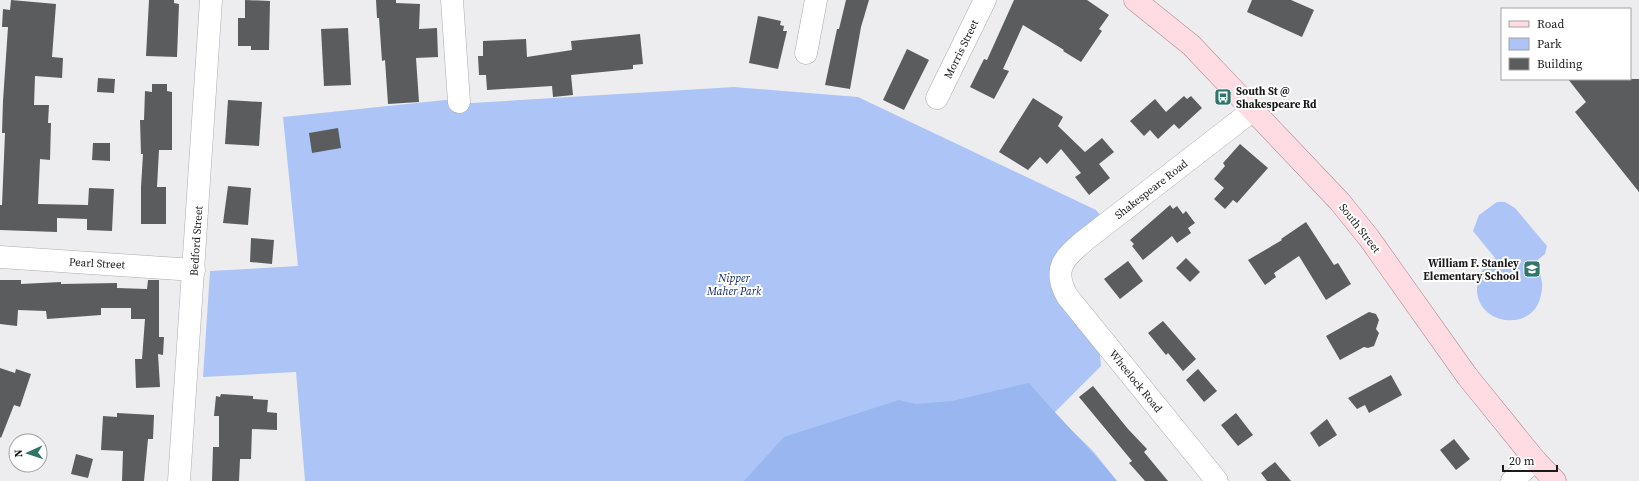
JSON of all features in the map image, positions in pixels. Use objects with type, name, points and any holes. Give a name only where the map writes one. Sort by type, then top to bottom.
[{"type":"main road","name":"South Street","points":[[1135,0],[1191,45],[1345,208],[1369,238],[1467,376],[1535,460],[1555,481]]},
{"type":"street","name":"Bedford Street","points":[[179,481],[211,0]]},
{"type":"street","points":[[452,0],[459,102]]},
{"type":"street","points":[[806,53],[816,0]]},
{"type":"street","name":"Morris Street","points":[[937,98],[985,0]]},
{"type":"street","name":"Shakespeare Road","points":[[1060,277],[1062,265],[1070,253],[1253,110]]},
{"type":"street","name":"Pearl Street","points":[[0,257],[194,270]]},
{"type":"street","name":"Wheelock Road","points":[[1060,277],[1067,296],[1217,481]]},
{"type":"street","points":[[1512,481],[1535,460]]},
{"type":"green space","name":"Nipper Maher Park","points":[[734,87],[858,97],[1096,210],[1107,223],[1062,265],[1098,335],[1101,366],[1054,413],[1093,451],[1117,481],[305,481],[296,372],[203,377],[210,271],[298,266],[283,117],[445,100],[472,103]]},
{"type":"green space","points":[[1497,202],[1505,202],[1515,208],[1547,246],[1545,254],[1534,263],[1540,274],[1542,282],[1541,295],[1536,307],[1528,315],[1517,320],[1506,320],[1495,317],[1486,310],[1479,301],[1477,288],[1478,279],[1484,268],[1495,258],[1473,231],[1479,215]]},
{"type":"shaded area","points":[[1029,383],[1117,481],[744,481],[784,437],[899,400],[916,404],[952,401]]},
{"type":"building","points":[[11,0],[56,4],[52,57],[63,58],[62,78],[35,76],[34,105],[49,105],[48,123],[51,123],[50,160],[40,159],[38,204],[88,205],[89,188],[114,189],[112,231],[87,230],[87,219],[57,218],[57,232],[0,230],[0,205],[2,205],[5,133],[2,133],[3,101],[8,27],[2,27],[3,9],[10,10]]},
{"type":"building","points":[[149,0],[174,0],[174,3],[179,4],[177,57],[146,56]]},
{"type":"building","points":[[245,0],[270,1],[269,50],[251,50],[251,46],[238,46],[238,18],[245,18]]},
{"type":"building","points":[[376,0],[396,0],[396,3],[420,4],[419,29],[437,28],[438,57],[416,58],[419,102],[388,104],[385,60],[382,61],[379,18],[377,18]]},
{"type":"building","points":[[846,0],[869,0],[861,27],[850,89],[825,85],[837,29],[839,29]]},
{"type":"building","points":[[1014,0],[1087,0],[1109,15],[1099,29],[1102,31],[1081,62],[1023,25],[1003,69],[1009,71],[994,99],[970,87],[984,59],[987,60]]},
{"type":"building","points":[[1252,0],[1291,0],[1314,10],[1302,37],[1247,12]]},
{"type":"building","points":[[758,16],[781,21],[780,25],[784,26],[783,31],[787,31],[778,69],[749,63]]},
{"type":"building","points":[[348,28],[351,85],[324,86],[321,29]]},
{"type":"building","points":[[640,34],[643,64],[633,65],[633,69],[571,75],[573,95],[553,97],[552,86],[487,90],[486,75],[479,75],[478,56],[483,56],[483,41],[526,39],[527,57],[572,50],[571,41]]},
{"type":"building","points":[[907,49],[929,60],[904,110],[883,100]]},
{"type":"building","points":[[98,78],[115,79],[114,93],[97,92]]},
{"type":"building","points":[[1639,79],[1639,192],[1575,112],[1586,102],[1569,80]]},
{"type":"building","points":[[152,84],[167,84],[167,91],[172,92],[172,150],[159,150],[157,187],[166,187],[166,224],[141,224],[143,154],[141,154],[140,120],[144,120],[145,91],[152,92]]},
{"type":"building","points":[[1184,96],[1187,99],[1191,96],[1202,108],[1179,129],[1174,124],[1158,139],[1150,130],[1144,136],[1130,121],[1155,99],[1166,112]]},
{"type":"building","points":[[1033,98],[1063,117],[1058,126],[1085,152],[1102,138],[1114,152],[1099,164],[1110,178],[1089,195],[1075,177],[1081,173],[1061,149],[1047,164],[1040,157],[1028,170],[999,152]]},
{"type":"building","points":[[228,100],[262,102],[259,146],[225,144]]},
{"type":"building","points":[[338,128],[341,148],[312,153],[309,133]]},
{"type":"building","points":[[93,143],[110,143],[110,161],[92,160]]},
{"type":"building","points":[[1240,144],[1268,168],[1237,203],[1233,200],[1225,209],[1214,199],[1224,188],[1214,179],[1225,166],[1223,163]]},
{"type":"building","points":[[228,186],[251,188],[248,225],[223,223]]},
{"type":"building","points":[[1170,205],[1173,209],[1177,206],[1183,214],[1186,211],[1195,223],[1188,228],[1191,233],[1177,243],[1172,236],[1143,260],[1132,246],[1134,244],[1130,240]]},
{"type":"building","points":[[1306,222],[1334,265],[1338,263],[1351,284],[1326,300],[1299,256],[1274,273],[1276,277],[1265,285],[1248,260],[1282,240],[1281,239]]},
{"type":"building","points":[[251,238],[274,240],[272,264],[250,262]]},
{"type":"building","points":[[1186,258],[1200,272],[1190,282],[1176,268]]},
{"type":"building","points":[[1128,261],[1143,281],[1120,299],[1104,279]]},
{"type":"building","points":[[0,280],[21,280],[21,284],[61,282],[61,284],[117,283],[117,288],[147,289],[148,280],[159,280],[159,337],[164,337],[163,355],[158,354],[160,387],[136,388],[135,359],[142,359],[145,319],[131,319],[131,308],[101,308],[101,315],[47,319],[46,311],[18,310],[17,326],[0,324]]},
{"type":"building","points":[[1369,312],[1376,314],[1379,320],[1376,329],[1379,333],[1374,346],[1368,348],[1364,347],[1340,360],[1326,336]]},
{"type":"building","points":[[1163,321],[1196,359],[1183,371],[1168,353],[1166,355],[1148,333]]},
{"type":"building","points":[[0,368],[15,373],[16,369],[31,374],[20,407],[14,405],[1,438],[0,437]]},
{"type":"building","points":[[1198,369],[1217,391],[1204,402],[1186,380]]},
{"type":"building","points":[[1391,375],[1402,395],[1369,413],[1365,405],[1357,409],[1348,398]]},
{"type":"building","points":[[1093,386],[1128,429],[1147,449],[1144,452],[1168,481],[1145,481],[1129,463],[1132,461],[1079,397]]},
{"type":"building","points":[[221,394],[253,396],[253,399],[268,400],[267,412],[277,413],[277,430],[252,429],[251,459],[240,459],[239,481],[212,481],[213,447],[219,447],[219,416],[214,416],[216,396],[220,397]]},
{"type":"building","points":[[117,413],[154,415],[153,439],[148,439],[144,481],[122,481],[123,451],[101,450],[103,416],[117,417]]},
{"type":"building","points":[[1236,413],[1253,435],[1238,446],[1221,425]]},
{"type":"building","points":[[1327,419],[1337,435],[1319,447],[1310,433]]},
{"type":"building","points":[[1454,439],[1470,459],[1456,470],[1440,450]]},
{"type":"building","points":[[76,454],[93,459],[88,478],[71,474]]},
{"type":"building","points":[[1275,462],[1291,481],[1267,481],[1261,473]]},
{"type":"place","name":"South St @ Shakespeare Rd","points":[[1223,97]]},
{"type":"place","name":"William F. Stanley Elementary School","points":[[1532,269]]}]
